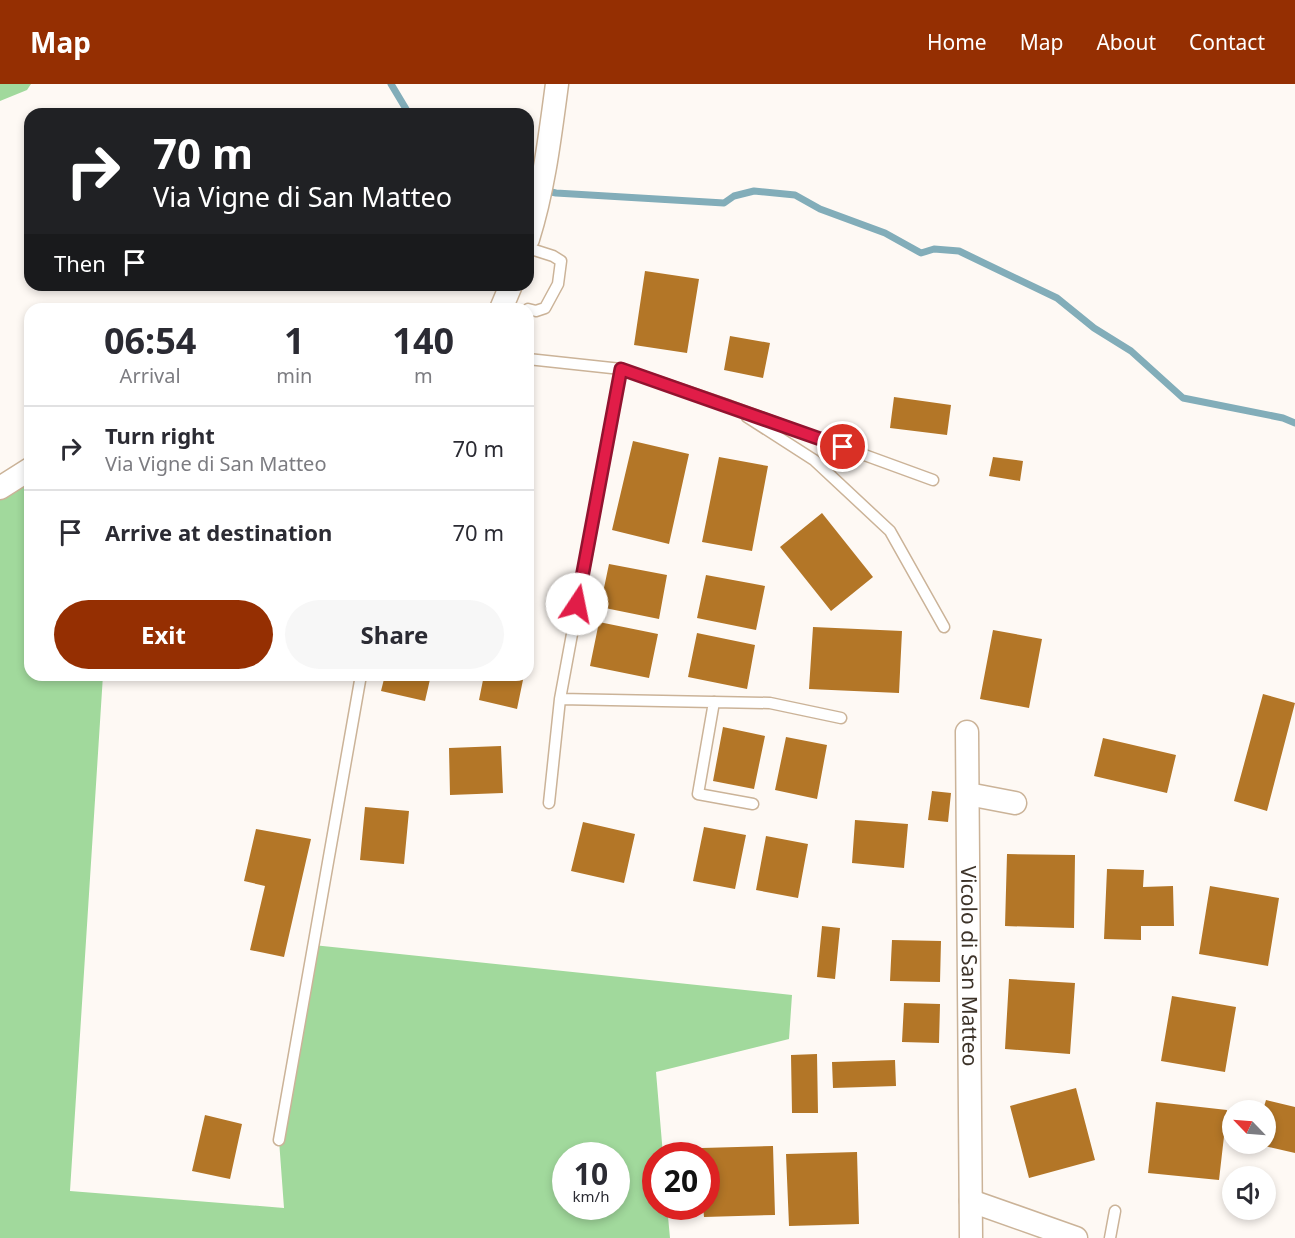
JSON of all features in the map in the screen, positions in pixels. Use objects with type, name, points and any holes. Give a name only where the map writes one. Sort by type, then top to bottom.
[{"type":"street","points":[[534,219],[546,162],[556,84]]},
{"type":"street","points":[[0,488],[24,473]]},
{"type":"street","name":"Vicolo di San Matteo","points":[[967,732],[971,1238]]},
{"type":"street","points":[[968,794],[1015,803]]},
{"type":"street","points":[[971,1202],[1076,1238]]},
{"type":"lane","points":[[534,250],[561,261],[558,284],[545,308],[534,310]]},
{"type":"lane","points":[[534,360],[621,369],[933,480]]},
{"type":"lane","points":[[549,803],[560,699],[621,369]]},
{"type":"lane","points":[[730,406],[814,460],[890,531],[944,627]]},
{"type":"lane","points":[[279,1140],[360,681]]},
{"type":"lane","points":[[560,699],[770,703],[841,718]]},
{"type":"lane","points":[[714,702],[698,794],[753,804]]},
{"type":"lane","points":[[1110,1238],[1115,1211]]},
{"type":"green space","points":[[0,84],[31,84],[27,90],[0,101]]},
{"type":"green space","points":[[24,473],[24,681],[103,681],[70,1191],[284,1208],[279,1140],[313,945],[792,995],[789,1039],[656,1072],[662,1142],[642,1142],[642,1220],[668,1220],[670,1238],[0,1238],[0,488]]},
{"type":"building","points":[[645,271],[699,279],[687,353],[634,345]]},
{"type":"building","points":[[730,336],[770,343],[763,378],[724,370]]},
{"type":"building","points":[[894,397],[951,405],[947,435],[890,428]]},
{"type":"building","points":[[633,441],[689,454],[669,544],[612,530]]},
{"type":"building","points":[[719,457],[768,466],[752,551],[702,542]]},
{"type":"building","points":[[993,457],[1023,461],[1020,481],[989,476]]},
{"type":"building","points":[[822,513],[873,577],[831,611],[780,547]]},
{"type":"building","points":[[609,564],[667,575],[659,619],[600,607]]},
{"type":"building","points":[[706,575],[765,586],[756,630],[697,618]]},
{"type":"building","points":[[599,622],[658,634],[649,678],[590,666]]},
{"type":"building","points":[[813,627],[902,631],[899,693],[809,689]]},
{"type":"building","points":[[993,630],[1042,639],[1029,708],[980,699]]},
{"type":"building","points":[[697,633],[755,645],[747,689],[688,677]]},
{"type":"building","points":[[384,681],[430,681],[425,701],[381,691]]},
{"type":"building","points":[[483,681],[523,681],[517,709],[479,700]]},
{"type":"building","points":[[1263,694],[1295,703],[1267,811],[1234,801]]},
{"type":"building","points":[[723,727],[765,736],[754,789],[713,781]]},
{"type":"building","points":[[786,737],[827,745],[817,799],[775,790]]},
{"type":"building","points":[[1103,738],[1176,755],[1167,793],[1094,776]]},
{"type":"building","points":[[501,746],[503,793],[450,795],[449,748]]},
{"type":"building","points":[[932,791],[951,793],[948,822],[928,820]]},
{"type":"building","points":[[365,807],[409,811],[404,864],[360,860]]},
{"type":"building","points":[[855,820],[908,824],[904,868],[852,863]]},
{"type":"building","points":[[583,822],[635,834],[624,883],[571,871]]},
{"type":"building","points":[[704,827],[746,835],[735,889],[693,881]]},
{"type":"building","points":[[256,829],[311,839],[284,957],[250,950],[265,886],[244,881]]},
{"type":"building","points":[[766,836],[808,844],[798,898],[756,890]]},
{"type":"building","points":[[1007,854],[1075,855],[1074,928],[1005,926]]},
{"type":"building","points":[[1107,869],[1144,870],[1143,887],[1173,886],[1174,926],[1141,926],[1141,940],[1104,939]]},
{"type":"building","points":[[1210,886],[1279,898],[1268,966],[1199,954]]},
{"type":"building","points":[[822,926],[840,928],[835,979],[817,977]]},
{"type":"building","points":[[892,940],[941,941],[940,982],[890,981]]},
{"type":"building","points":[[1009,979],[1075,983],[1070,1054],[1005,1049]]},
{"type":"building","points":[[1172,996],[1236,1007],[1225,1072],[1161,1061]]},
{"type":"building","points":[[904,1003],[940,1004],[939,1043],[902,1042]]},
{"type":"building","points":[[817,1054],[818,1113],[792,1113],[791,1055]]},
{"type":"building","points":[[895,1060],[896,1086],[833,1088],[832,1062]]},
{"type":"building","points":[[1076,1088],[1095,1160],[1029,1178],[1010,1106]]},
{"type":"building","points":[[1156,1102],[1222,1109],[1222,1154],[1219,1180],[1148,1173]]},
{"type":"building","points":[[1276,1102],[1295,1107],[1295,1153],[1276,1149]]},
{"type":"building","points":[[205,1115],[242,1124],[230,1179],[192,1171]]},
{"type":"building","points":[[773,1146],[775,1215],[720,1217],[720,1147]]},
{"type":"building","points":[[857,1152],[859,1224],[789,1226],[786,1154]]},
{"type":"waterway","points":[[391,84],[405,108]]},
{"type":"waterway","points":[[534,188],[556,193],[724,203],[734,196],[754,191],[795,195],[820,209],[885,233],[921,253],[934,249],[959,251],[1057,298],[1094,328],[1131,351],[1183,398],[1283,418],[1295,423]]},
{"type":"route","points":[[577,604],[621,369],[843,447]]}]
